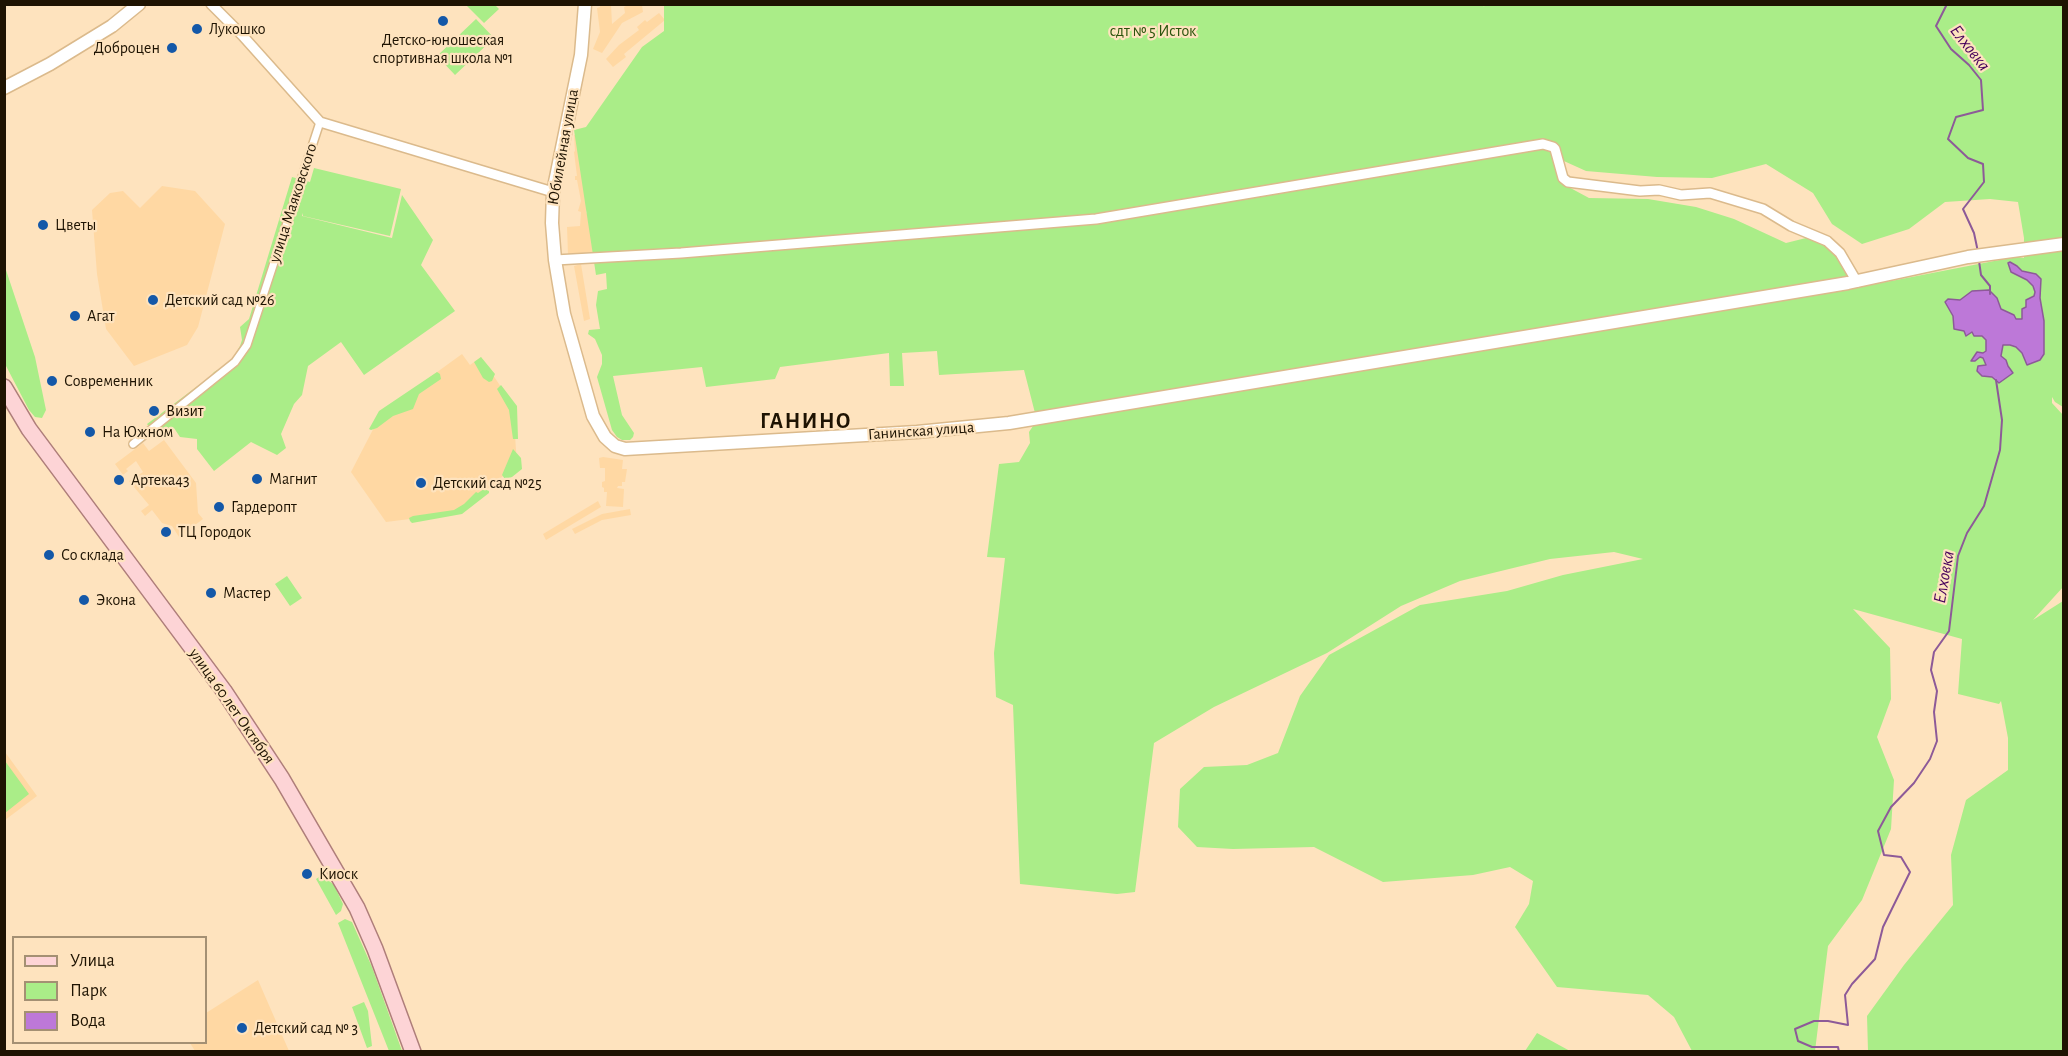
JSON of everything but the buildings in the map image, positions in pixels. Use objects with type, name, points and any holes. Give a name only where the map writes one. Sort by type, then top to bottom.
[{"type":"main road","name":"улица 60 лет Октября","points":[[4,387],[29,429],[224,691],[282,779],[357,908],[375,949],[412,1052]]},
{"type":"street","points":[[4,88],[50,64],[112,26],[139,4]]},
{"type":"street","name":"улица Маяковского","points":[[211,4],[320,122],[552,192]]},
{"type":"street","name":"Юбилейная улица","points":[[585,4],[580,55],[552,192],[555,260],[564,314],[593,416],[605,437],[615,446],[625,448]]},
{"type":"street","name":"улица Маяковского","points":[[133,444],[235,362],[247,345],[320,122]]},
{"type":"street","points":[[555,260],[681,254],[1096,219],[1543,144],[1553,147],[1563,178],[1568,182],[1640,192],[1659,189],[1681,195],[1710,193],[1763,209],[1791,226],[1827,241],[1840,253],[1857,282]]},
{"type":"street","name":"Ганинская улица","points":[[625,448],[917,432],[1036,419],[1857,282],[1990,253],[2064,244]]},
{"type":"shaded area","points":[[600,5],[611,5],[612,24],[625,13],[624,7],[628,5],[642,5],[643,12],[622,23],[602,53],[593,49],[600,32],[597,8]]},
{"type":"shaded area","points":[[659,13],[665,20],[624,54],[626,57],[613,67],[606,59],[619,45],[639,30],[637,27],[645,20],[647,22]]},
{"type":"shaded area","points":[[574,135],[578,135],[593,253],[568,254],[567,227],[580,226],[581,212],[578,211],[581,201],[577,180],[575,180],[577,176]]},
{"type":"shaded area","name":"Детский сад №26","points":[[162,186],[195,191],[225,224],[198,327],[187,345],[134,366],[106,329],[97,274],[92,210],[110,193],[123,191],[140,208]]},
{"type":"shaded area","points":[[581,264],[590,319],[584,321],[574,266]]},
{"type":"shaded area","points":[[462,354],[470,365],[481,357],[513,405],[517,465],[457,513],[386,522],[351,472],[382,412]]},
{"type":"shaded area","points":[[164,440],[196,483],[198,513],[203,519],[179,537],[172,526],[162,523],[152,510],[145,516],[141,511],[149,505],[129,481],[143,472],[136,461],[126,469],[128,471],[123,475],[115,464],[143,443],[149,451]]},
{"type":"shaded area","points":[[599,458],[623,460],[622,469],[627,469],[625,482],[617,488],[624,489],[623,507],[606,506],[607,492],[604,492],[602,487],[602,482],[605,481],[605,468],[600,468]]},
{"type":"shaded area","points":[[598,501],[601,507],[546,540],[543,534]]},
{"type":"shaded area","points":[[630,509],[631,515],[602,520],[575,534],[572,529],[602,514]]},
{"type":"shaded area","points":[[5,752],[37,796],[5,820]]},
{"type":"shaded area","name":"Детский сад № 3","points":[[258,980],[289,1051],[195,1051],[191,1044],[207,1044],[207,1012]]},
{"type":"green space","name":"сдт № 5 Исток","points":[[1479,4],[1485,7],[1482,5],[2063,5],[2063,407],[2052,397],[2052,403],[2063,415],[2064,586],[2033,620],[2063,601],[2063,1051],[1868,1051],[1867,1016],[1904,965],[1953,905],[1951,855],[1966,800],[2008,770],[2008,738],[2001,701],[1999,704],[1958,694],[1962,639],[1853,609],[1890,648],[1891,699],[1877,737],[1894,780],[1891,829],[1862,900],[1828,946],[1815,1051],[1692,1051],[1674,1017],[1648,995],[1557,987],[1515,927],[1529,904],[1533,881],[1510,867],[1473,875],[1383,882],[1314,847],[1233,849],[1197,847],[1178,827],[1180,789],[1204,767],[1247,765],[1278,753],[1300,696],[1329,655],[1420,605],[1507,591],[1563,575],[1643,559],[1614,552],[1550,559],[1460,581],[1401,606],[1327,653],[1214,707],[1154,743],[1135,892],[1117,894],[1020,884],[1013,705],[996,697],[994,653],[1005,558],[987,557],[999,464],[1019,462],[1030,443],[1029,432],[1033,426],[1035,413],[1024,370],[939,375],[937,351],[902,353],[904,386],[890,386],[889,353],[780,367],[775,379],[706,387],[702,367],[613,376],[622,415],[634,433],[630,440],[622,440],[612,430],[597,377],[602,364],[602,355],[595,339],[588,334],[589,330],[600,329],[596,305],[598,291],[607,289],[606,273],[596,275],[574,130],[586,127],[642,47],[664,31],[664,5]],"holes":[[[1555,157],[1586,171],[1657,177],[1712,178],[1766,164],[1813,193],[1832,224],[1862,244],[1909,229],[1945,202],[1990,199],[2018,202],[2024,238],[2024,258],[1994,261],[1855,288],[1836,250],[1810,237],[1786,243],[1734,219],[1696,207],[1648,199],[1589,198],[1563,184]]]},
{"type":"green space","points":[[466,5],[495,5],[499,9],[484,23]]},
{"type":"green space","points":[[476,19],[494,38],[455,75],[437,56]]},
{"type":"green space","points":[[314,168],[401,189],[390,236],[303,216],[303,213],[302,216],[392,238],[402,195],[433,240],[421,265],[455,311],[364,375],[341,342],[308,366],[302,395],[294,404],[281,434],[286,448],[277,455],[251,442],[214,471],[197,449],[197,439],[180,437],[174,428],[158,439],[147,424],[214,372],[231,362],[242,340],[240,327],[249,319],[292,177],[310,182]]},
{"type":"green space","points":[[4,264],[35,357],[46,410],[42,418],[35,417],[29,410],[5,364]]},
{"type":"green space","points":[[481,357],[495,374],[492,381],[489,382],[483,378],[474,362]]},
{"type":"green space","points":[[437,372],[441,379],[419,394],[413,409],[393,416],[377,428],[369,429],[379,411]]},
{"type":"green space","points":[[501,385],[517,406],[518,439],[513,439],[509,410],[497,389]]},
{"type":"green space","points":[[513,449],[521,458],[522,469],[512,477],[505,479],[502,475]]},
{"type":"green space","points":[[484,489],[489,493],[462,514],[412,523],[410,521],[409,518],[413,516],[454,510],[476,492]]},
{"type":"green space","points":[[287,576],[302,598],[290,606],[275,584]]},
{"type":"green space","points":[[5,761],[29,794],[4,813]]},
{"type":"green space","points":[[322,875],[334,885],[343,904],[341,911],[336,915],[316,879]]},
{"type":"green space","points":[[345,919],[352,922],[372,967],[402,1051],[389,1051],[338,923]]},
{"type":"green space","points":[[364,1002],[368,1011],[372,1046],[367,1048],[352,1007]]},
{"type":"green space","points":[[1537,1033],[1570,1051],[1525,1051]]},
{"type":"water","points":[[2010,262],[2022,271],[2036,274],[2041,279],[2044,354],[2040,360],[2027,365],[2022,353],[2016,347],[2003,345],[2001,356],[2013,373],[1999,383],[1992,377],[1982,376],[1977,371],[1978,366],[1986,365],[1983,358],[1971,361],[1977,352],[1986,351],[1986,340],[1982,336],[1974,336],[1972,332],[1966,336],[1964,331],[1954,329],[1953,316],[1945,302],[1948,299],[1960,300],[1972,291],[1989,290],[1997,298],[2001,309],[2014,315],[2016,319],[2022,319],[2022,309],[2026,307],[2026,300],[2034,296],[2035,292],[2027,280],[2011,272],[2008,263]]},
{"type":"waterway","name":"Елховка","points":[[1947,4],[1936,26],[1951,49],[1969,65],[1981,80],[1983,110],[1956,117],[1948,139],[1968,158],[1983,164],[1984,182],[1963,209],[1974,233],[1978,252]]},
{"type":"waterway","name":"Елховка","points":[[1979,261],[1981,275],[1990,286],[1990,294]]},
{"type":"waterway","name":"Елховка","points":[[1839,1052],[1838,1047],[1812,1047],[1798,1041],[1795,1029],[1814,1021],[1848,1025],[1845,995],[1875,959],[1883,927],[1910,872],[1901,857],[1884,855],[1878,831],[1891,807],[1914,783],[1930,759],[1937,741],[1934,712],[1937,691],[1931,670],[1934,652],[1949,631],[1958,556],[1967,533],[1984,506],[2000,450],[2002,420],[1996,380]]},
{"type":"place","name":"Детско-юношеская спортивная школа №1","points":[[443,21]]},
{"type":"place","name":"Лукошко","points":[[197,29]]},
{"type":"place","name":"Доброцен","points":[[172,48]]},
{"type":"place","name":"Цветы","points":[[43,225]]},
{"type":"place","name":"Детский сад №26","points":[[153,300]]},
{"type":"place","name":"Агат","points":[[75,316]]},
{"type":"place","name":"Современник","points":[[52,381]]},
{"type":"place","name":"Визит","points":[[154,411]]},
{"type":"place","name":"На Южном","points":[[90,432]]},
{"type":"place","name":"Магнит","points":[[257,479]]},
{"type":"place","name":"Артека43","points":[[119,480]]},
{"type":"place","name":"Детский сад №25","points":[[421,483]]},
{"type":"place","name":"Гардеропт","points":[[219,507]]},
{"type":"place","name":"ТЦ Городок","points":[[166,532]]},
{"type":"place","name":"Со склада","points":[[49,555]]},
{"type":"place","name":"Мастер","points":[[211,593]]},
{"type":"place","name":"Экона","points":[[84,600]]},
{"type":"place","name":"Киоск","points":[[307,874]]},
{"type":"place","name":"Детский сад № 3","points":[[242,1028]]},
{"type":"district","name":"ГАНИНО","points":[[806,421]]}]
